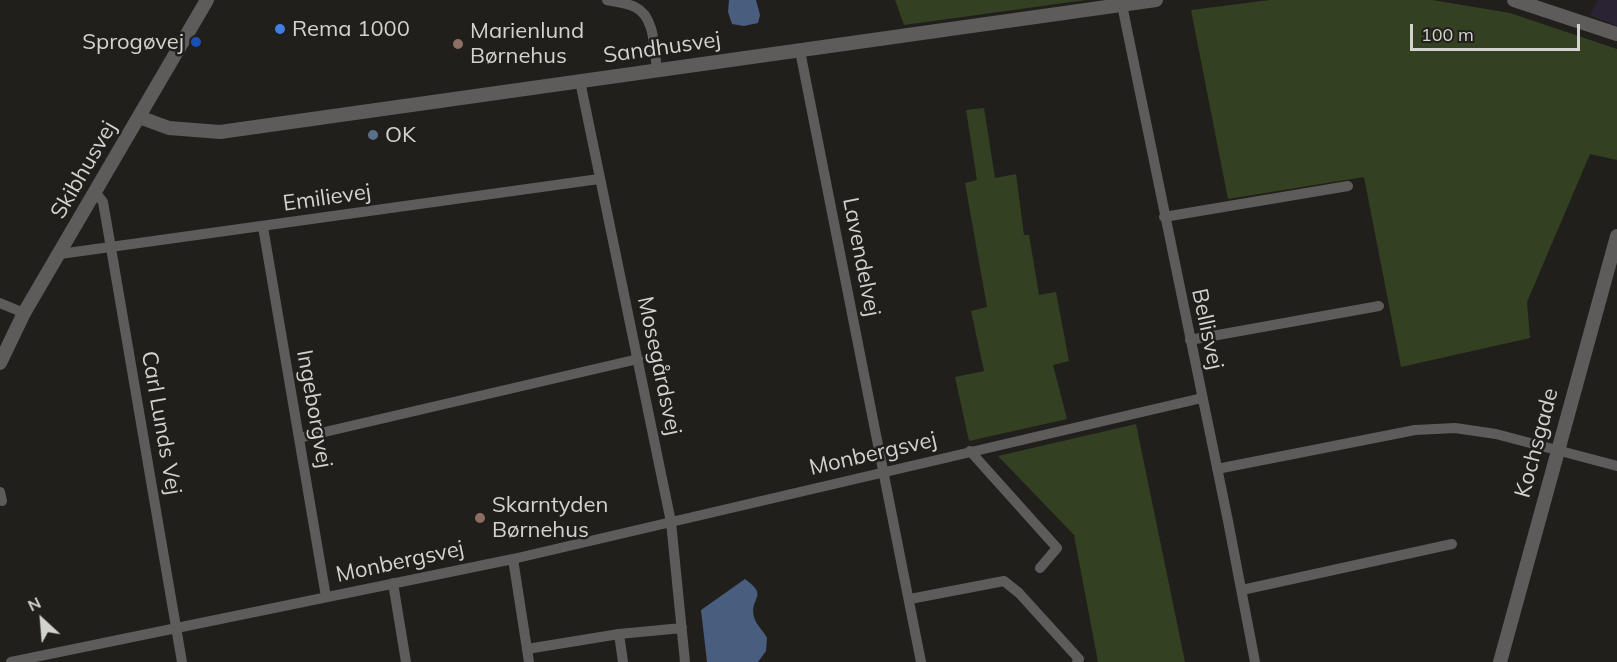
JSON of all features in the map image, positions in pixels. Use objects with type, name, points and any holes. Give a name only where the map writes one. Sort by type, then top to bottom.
[{"type":"street","name":"Skibhusvej","points":[[0,363],[24,313],[207,0]]},
{"type":"street","points":[[607,0],[636,8],[645,16],[651,26],[657,70]]},
{"type":"street","name":"Sandhusvej","points":[[139,117],[169,128],[220,132],[1156,0]]},
{"type":"street","points":[[1514,0],[1617,34]]},
{"type":"street","name":"Bellisvej","points":[[1122,5],[1255,662]]},
{"type":"street","name":"Lavendelvej","points":[[800,51],[921,662]]},
{"type":"street","name":"Mosegårdsvej","points":[[579,81],[671,522],[685,662]]},
{"type":"street","name":"Emilievej","points":[[60,254],[599,179]]},
{"type":"street","points":[[1164,217],[1348,186]]},
{"type":"street","name":"Carl Lunds Vej","points":[[96,193],[103,202],[182,662]]},
{"type":"street","name":"Ingeborgvej","points":[[263,227],[326,597]]},
{"type":"street","name":"Kochsgade","points":[[1500,662],[1557,451],[1614,258],[1617,236]]},
{"type":"street","points":[[0,303],[24,313]]},
{"type":"street","points":[[1190,340],[1379,306]]},
{"type":"street","points":[[299,438],[638,358]]},
{"type":"street","name":"Monbergsvej","points":[[11,662],[513,558],[1202,399]]},
{"type":"street","points":[[1217,469],[1415,430],[1455,428],[1496,434],[1617,466]]},
{"type":"street","name":"Monbergsvej","points":[[970,451],[1057,548],[1040,568]]},
{"type":"street","points":[[1242,590],[1452,544]]},
{"type":"street","points":[[513,558],[529,662]]},
{"type":"street","points":[[910,599],[1004,581],[1019,593],[1072,651],[1079,659],[1077,662]]},
{"type":"street","points":[[393,583],[406,662]]},
{"type":"street","points":[[527,649],[619,634],[682,628]]},
{"type":"street","points":[[619,634],[624,662]]},
{"type":"shaded area","points":[[1598,0],[1617,0],[1617,26],[1590,15]]},
{"type":"green space","points":[[895,0],[1086,0],[904,25]]},
{"type":"green space","points":[[1270,0],[1432,0],[1510,13],[1617,49],[1617,160],[1590,154],[1527,302],[1530,338],[1401,367],[1364,177],[1228,199],[1191,10]]},
{"type":"green space","points":[[984,108],[995,178],[1016,174],[1024,235],[1029,235],[1039,295],[1056,292],[1069,361],[1053,365],[1067,419],[969,441],[955,377],[984,371],[971,311],[987,307],[965,183],[977,180],[966,110]]},
{"type":"green space","points":[[1136,424],[1185,662],[1098,662],[1074,535],[998,456]]},
{"type":"water","points":[[729,0],[756,0],[760,15],[758,23],[744,26],[732,24],[728,12]]},
{"type":"water","points":[[745,579],[758,594],[753,610],[756,623],[767,638],[766,651],[758,662],[707,662],[701,610]]},
{"type":"place","name":"Rema 1000","points":[[280,29]]},
{"type":"place","name":"Sprogøvej","points":[[196,42]]},
{"type":"place","name":"Marienlund Børnehus","points":[[458,44]]},
{"type":"place","name":"OK","points":[[373,135]]},
{"type":"place","name":"Skarntyden Børnehus","points":[[480,518]]}]
